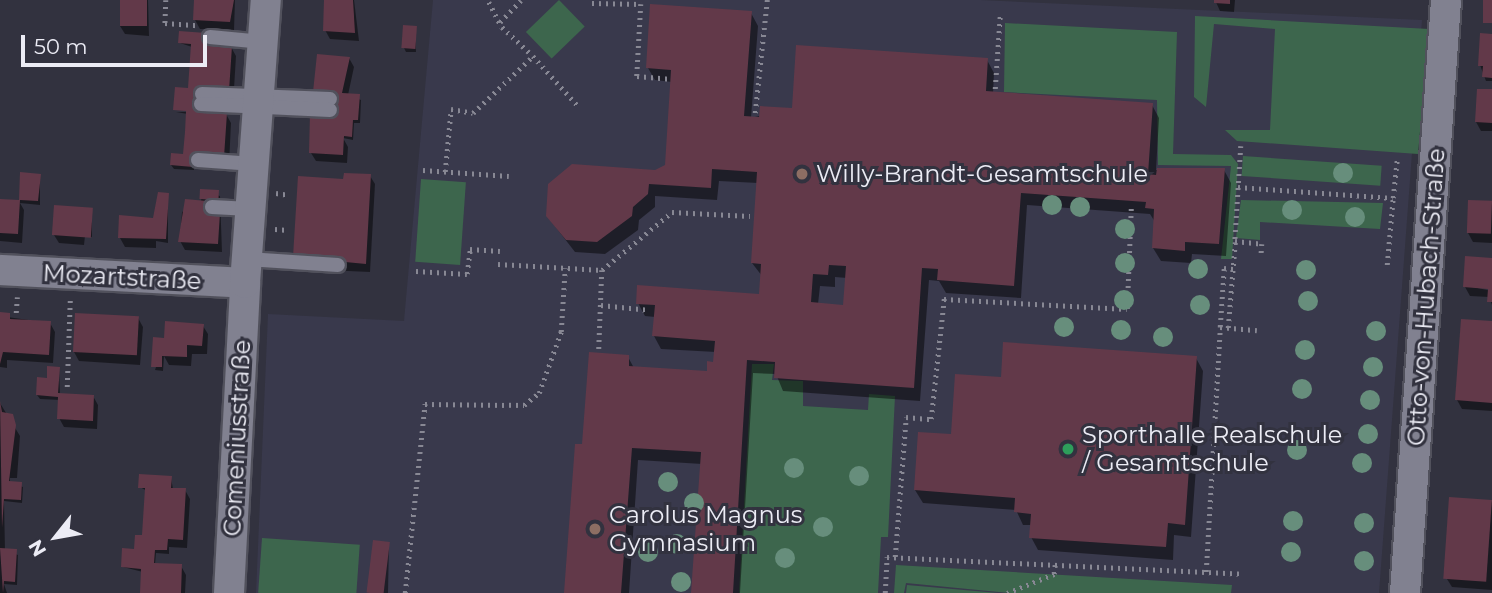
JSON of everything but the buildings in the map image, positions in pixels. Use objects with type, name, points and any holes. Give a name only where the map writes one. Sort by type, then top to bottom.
[{"type":"street","name":"Comeniusstraße","points":[[229,593],[246,271],[266,0]]},
{"type":"street","name":"Otto-von-Hubach-Straße","points":[[1405,593],[1446,0]]},
{"type":"street","name":"Mozartstraße","points":[[0,270],[71,274],[246,271]]},
{"type":"lane","points":[[210,37],[263,42]]},
{"type":"lane","points":[[201,99],[330,104]]},
{"type":"lane","points":[[198,160],[254,164]]},
{"type":"lane","points":[[212,207],[250,209]]},
{"type":"lane","points":[[246,271],[338,265]]},
{"type":"path","points":[[500,22],[521,0]]},
{"type":"path","points":[[755,113],[767,0]]},
{"type":"path","points":[[489,2],[500,22],[579,107]]},
{"type":"path","points":[[592,2],[641,4],[636,76],[669,79]]},
{"type":"path","points":[[995,89],[1000,15]]},
{"type":"path","points":[[445,172],[451,109],[473,113],[533,56]]},
{"type":"path","points":[[1228,328],[1241,146]]},
{"type":"path","points":[[1387,264],[1397,159]]},
{"type":"path","points":[[423,170],[509,176]]},
{"type":"path","points":[[1238,187],[1393,198]]},
{"type":"path","points":[[895,557],[906,417],[931,419],[944,299],[1127,309],[1131,208]]},
{"type":"path","points":[[498,264],[602,270],[671,212],[750,216]]},
{"type":"path","points":[[1235,241],[1262,244],[1261,257]]},
{"type":"path","points":[[416,271],[467,274],[470,249],[500,251]]},
{"type":"path","points":[[405,593],[425,404],[524,405],[539,393],[561,332],[565,268]]},
{"type":"path","points":[[1206,572],[1224,268],[1233,269]]},
{"type":"path","points":[[599,349],[602,270]]},
{"type":"path","points":[[66,387],[71,274]]},
{"type":"path","points":[[601,305],[650,310]]},
{"type":"path","points":[[1220,327],[1257,330]]},
{"type":"path","points":[[885,593],[887,557],[1243,574]]},
{"type":"path","points":[[1007,593],[1055,574],[1055,565]]},
{"type":"shaded area","points":[[433,0],[980,0],[1422,20],[1379,593],[256,593],[268,314],[404,321]]},
{"type":"green space","points":[[559,0],[585,27],[552,59],[526,32]]},
{"type":"green space","points":[[1195,16],[1429,29],[1418,154],[1237,141],[1225,130],[1270,130],[1275,29],[1214,24],[1206,107],[1194,97]]},
{"type":"green space","points":[[1005,23],[1177,32],[1173,154],[1231,155],[1238,164],[1232,259],[1221,259],[1231,166],[1158,165],[1157,100],[1004,92]]},
{"type":"green space","points":[[1243,156],[1382,166],[1380,186],[1242,176]]},
{"type":"green space","points":[[421,179],[466,182],[460,265],[415,262]]},
{"type":"green space","points":[[1241,200],[1383,203],[1380,229],[1260,222],[1260,240],[1236,238]]},
{"type":"green space","points":[[752,364],[774,364],[772,380],[803,381],[803,406],[868,410],[869,394],[895,396],[888,537],[881,537],[878,593],[739,593]]},
{"type":"green space","points":[[262,538],[360,545],[356,593],[258,593]]},
{"type":"green space","points":[[896,565],[1232,585],[1231,593],[1009,593],[906,583],[904,593],[894,593]]},
{"type":"green space","points":[[907,585],[998,593],[906,593]]},
{"type":"place","name":"Willy-Brandt-Gesamtschule","points":[[802,174]]},
{"type":"place","name":"Sporthalle Realschule / Gesamtschule","points":[[1068,449]]},
{"type":"place","name":"Carolus Magnus Gymnasium","points":[[595,529]]}]
